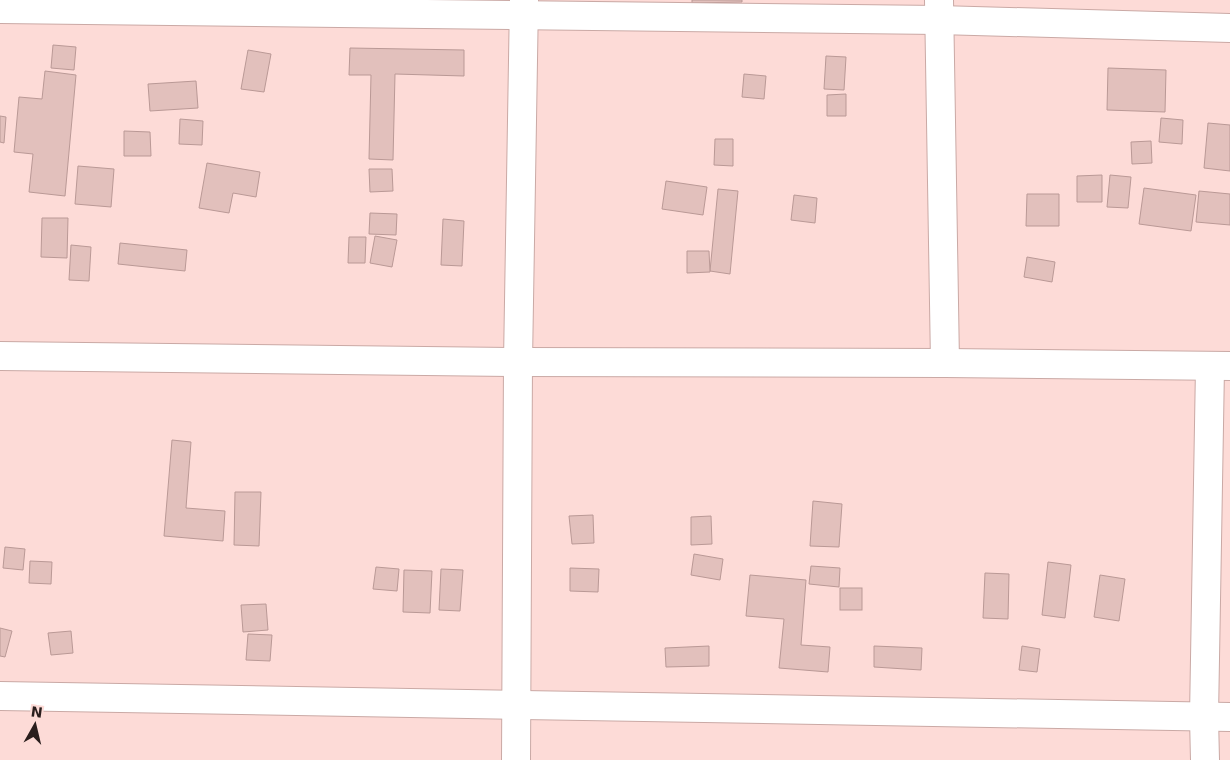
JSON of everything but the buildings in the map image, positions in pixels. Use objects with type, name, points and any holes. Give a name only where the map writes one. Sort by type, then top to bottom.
[{"type":"street","points":[[0,9],[524,8],[939,10],[1230,28]]},
{"type":"street","points":[[516,760],[518,362],[524,8]]},
{"type":"street","points":[[939,10],[945,363]]},
{"type":"street","points":[[0,356],[518,362],[945,363],[1220,367],[1217,717],[1205,760]]},
{"type":"street","points":[[0,696],[1217,717]]}]
